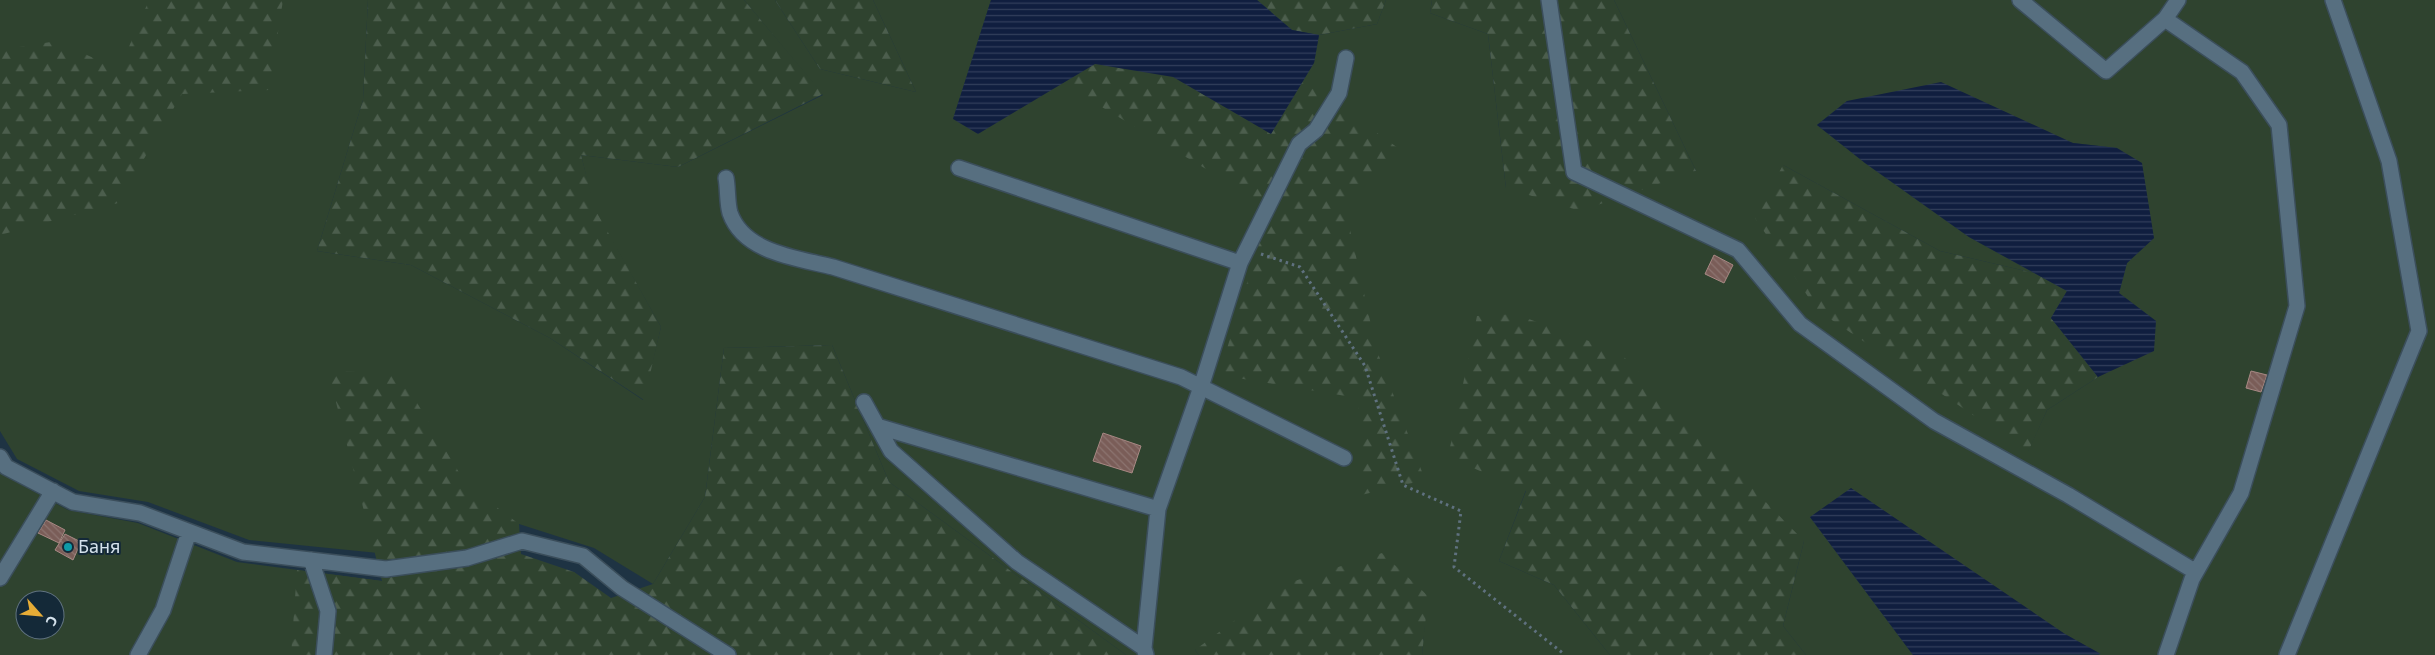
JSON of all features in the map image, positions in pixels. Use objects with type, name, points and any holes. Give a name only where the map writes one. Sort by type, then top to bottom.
[{"type":"street","points":[[1548,0],[1574,172],[1738,250],[1800,324],[1934,421],[2068,495],[2196,572]]},
{"type":"street","points":[[2020,0],[2106,71],[2165,19],[2178,0]]},
{"type":"street","points":[[2287,655],[2419,331],[2389,161],[2333,0]]},
{"type":"street","points":[[2165,19],[2242,72],[2279,125],[2297,306],[2241,493],[2196,572],[2166,655]]},
{"type":"street","points":[[864,402],[880,427],[891,451],[1017,562],[1145,651],[1158,509],[1201,387],[1240,263],[1299,144],[1316,130],[1339,93],[1346,58]]},
{"type":"street","points":[[959,168],[1240,263]]},
{"type":"street","points":[[726,178],[730,213],[747,239],[786,256],[833,267],[1181,376],[1344,458]]},
{"type":"street","points":[[880,427],[1158,509]]},
{"type":"street","points":[[2,464],[74,502],[140,513],[243,552],[386,569],[467,558],[522,540],[583,556],[622,588],[728,655]]},
{"type":"street","points":[[0,578],[52,491]]},
{"type":"street","points":[[138,655],[163,610],[190,532]]},
{"type":"street","points":[[311,560],[328,611],[324,655]]},
{"type":"path","points":[[1247,249],[1300,267],[1365,366],[1403,485],[1461,511],[1454,567],[1564,654]]},
{"type":"green space","points":[[0,0],[368,0],[363,100],[317,251],[411,265],[550,338],[643,400],[661,327],[594,209],[581,155],[678,167],[823,95],[744,0],[775,0],[820,69],[916,92],[873,0],[991,0],[953,119],[1095,64],[1314,63],[1319,35],[1377,24],[1386,0],[1432,0],[1430,13],[1488,34],[1506,188],[1696,171],[1614,0],[2435,0],[2435,655],[2100,655],[2065,634],[1810,517],[1913,655],[1806,655],[1783,626],[1804,541],[1526,490],[1499,561],[1554,585],[1610,655],[1422,655],[1427,596],[1195,650],[1199,655],[1126,655],[889,482],[832,345],[724,348],[705,497],[653,584],[594,548],[519,524],[466,543],[388,554],[249,540],[148,502],[79,491],[17,459],[0,431]],"holes":[[[1847,101],[2073,143],[2117,148],[2154,238],[2127,263],[2119,293],[2156,321],[2098,377],[2047,410],[2028,451],[1783,165],[1940,251],[2034,273],[1969,237],[1865,163],[1817,125]]]},
{"type":"green space","points":[[149,0],[283,0],[269,90],[182,94],[118,203],[0,235],[0,50],[57,41],[119,70]]},
{"type":"green space","points":[[368,0],[744,0],[823,94],[678,167],[581,155],[595,209],[661,327],[644,400],[550,338],[411,265],[317,251],[363,100]]},
{"type":"green space","points":[[775,0],[873,0],[916,92],[820,69]]},
{"type":"green space","points":[[1257,0],[1386,0],[1377,24],[1319,35],[1292,30]]},
{"type":"green space","points":[[1432,0],[1614,0],[1696,171],[1580,211],[1506,188],[1488,34],[1430,13]]},
{"type":"green space","points":[[1095,64],[1173,77],[1271,134],[1303,80],[1405,153],[1345,206],[1376,348],[1425,480],[1361,495],[1358,398],[1219,375],[1270,207],[1063,84]]},
{"type":"green space","points":[[1783,165],[1940,251],[2034,273],[2067,291],[2051,318],[2098,377],[2047,410],[2028,452],[1817,310],[1755,218]]},
{"type":"green space","points":[[1515,314],[1619,352],[1804,541],[1783,626],[1806,655],[1610,655],[1554,585],[1499,561],[1526,491],[1448,457],[1477,316]]},
{"type":"green space","points":[[832,345],[889,482],[1126,655],[291,655],[297,570],[382,581],[328,371],[399,373],[466,484],[519,524],[521,554],[574,572],[611,598],[653,584],[705,497],[724,348]]},
{"type":"green space","points":[[0,473],[68,510],[138,523],[237,562],[382,581],[574,572],[675,655],[0,655]]},
{"type":"green space","points":[[1382,553],[1428,596],[1422,655],[1199,655],[1195,650],[1282,585]]},
{"type":"water","points":[[991,0],[1257,0],[1292,30],[1319,35],[1314,63],[1271,134],[1173,77],[1095,64],[978,134],[953,119]]},
{"type":"water","points":[[1941,82],[2073,143],[2117,148],[2142,163],[2154,238],[2127,263],[2119,293],[2156,321],[2154,351],[2098,377],[2051,318],[2067,291],[1969,237],[1865,163],[1817,125],[1847,101]]},
{"type":"water","points":[[1851,488],[2065,634],[2101,654],[1913,655],[1810,517]]},
{"type":"building","points":[[1714,255],[1733,265],[1724,283],[1705,274]]},
{"type":"building","points":[[2251,371],[2267,375],[2261,392],[2246,388]]},
{"type":"building","points":[[1103,433],[1141,446],[1132,473],[1093,461]]},
{"type":"building","points":[[46,520],[65,530],[59,543],[38,533]]},
{"type":"building","name":"Баня","points":[[65,534],[81,542],[73,560],[55,550]]},
{"type":"place","name":"Баня","points":[[68,547]]}]
